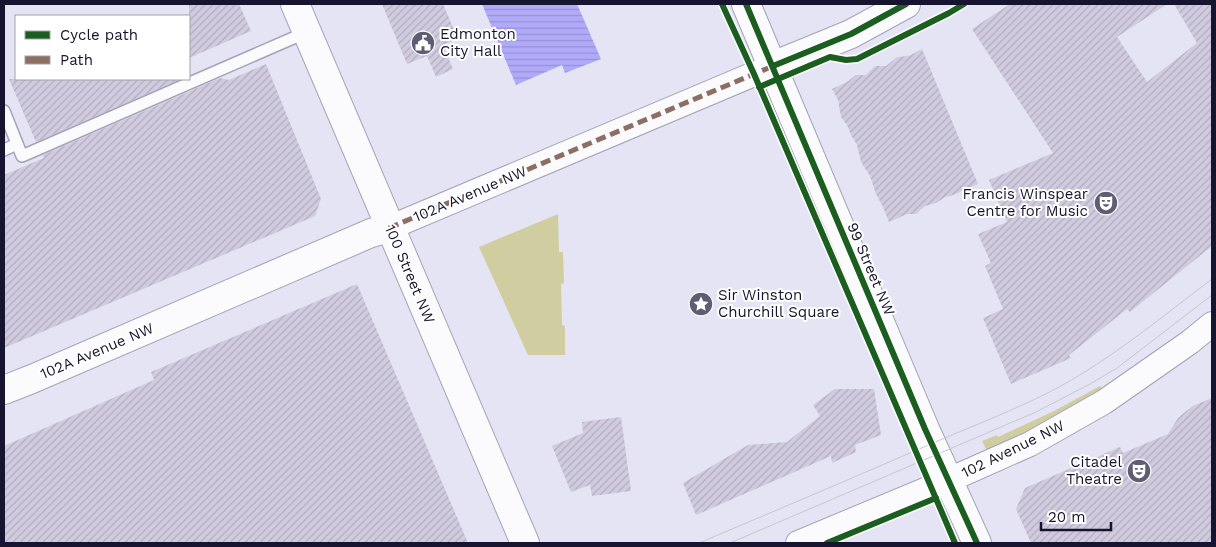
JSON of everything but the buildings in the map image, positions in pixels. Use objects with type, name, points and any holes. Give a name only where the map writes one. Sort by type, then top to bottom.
[{"type":"street","name":"100 Street NW","points":[[295,4],[525,543]]},
{"type":"street","name":"99 Street NW","points":[[746,4],[925,429],[976,543]]},
{"type":"street","name":"102A Avenue NW","points":[[4,390],[78,360],[363,236],[389,228],[851,34],[906,4]]},
{"type":"street","name":"102 Avenue NW","points":[[798,543],[1030,444],[1096,407],[1151,370],[1212,324]]},
{"type":"lane","points":[[4,111],[22,156],[307,32]]},
{"type":"lane","points":[[4,150],[17,144]]},
{"type":"shaded area","points":[[482,4],[577,4],[601,59],[565,73],[562,65],[516,85]]},
{"type":"shaded area","points":[[558,214],[559,252],[563,252],[564,283],[561,284],[562,325],[565,326],[565,355],[528,355],[479,247]]},
{"type":"shaded area","points":[[1100,386],[1102,389],[1055,418],[987,451],[982,441],[997,435],[998,437],[1054,411]]},
{"type":"tram line","points":[[699,543],[997,416],[1061,386],[1120,349],[1212,279]]},
{"type":"tram line","points":[[730,543],[1036,412],[1117,368],[1212,295]]},
{"type":"marked path","points":[[389,228],[773,66]]},
{"type":"cycle path","points":[[722,4],[754,74],[955,543]]},
{"type":"cycle path","points":[[746,4],[925,429],[977,543]]},
{"type":"cycle path","points":[[773,66],[851,34],[906,4]]},
{"type":"cycle path","points":[[759,87],[830,57],[846,60],[857,59],[964,4]]},
{"type":"cycle path","points":[[827,543],[936,498]]},
{"type":"place","name":"Edmonton City Hall","points":[[423,43]]},
{"type":"place","name":"Francis Winspear Centre for Music","points":[[1106,203]]},
{"type":"place","name":"Sir Winston Churchill Square","points":[[701,304]]},
{"type":"place","name":"Citadel Theatre","points":[[1139,471]]}]
